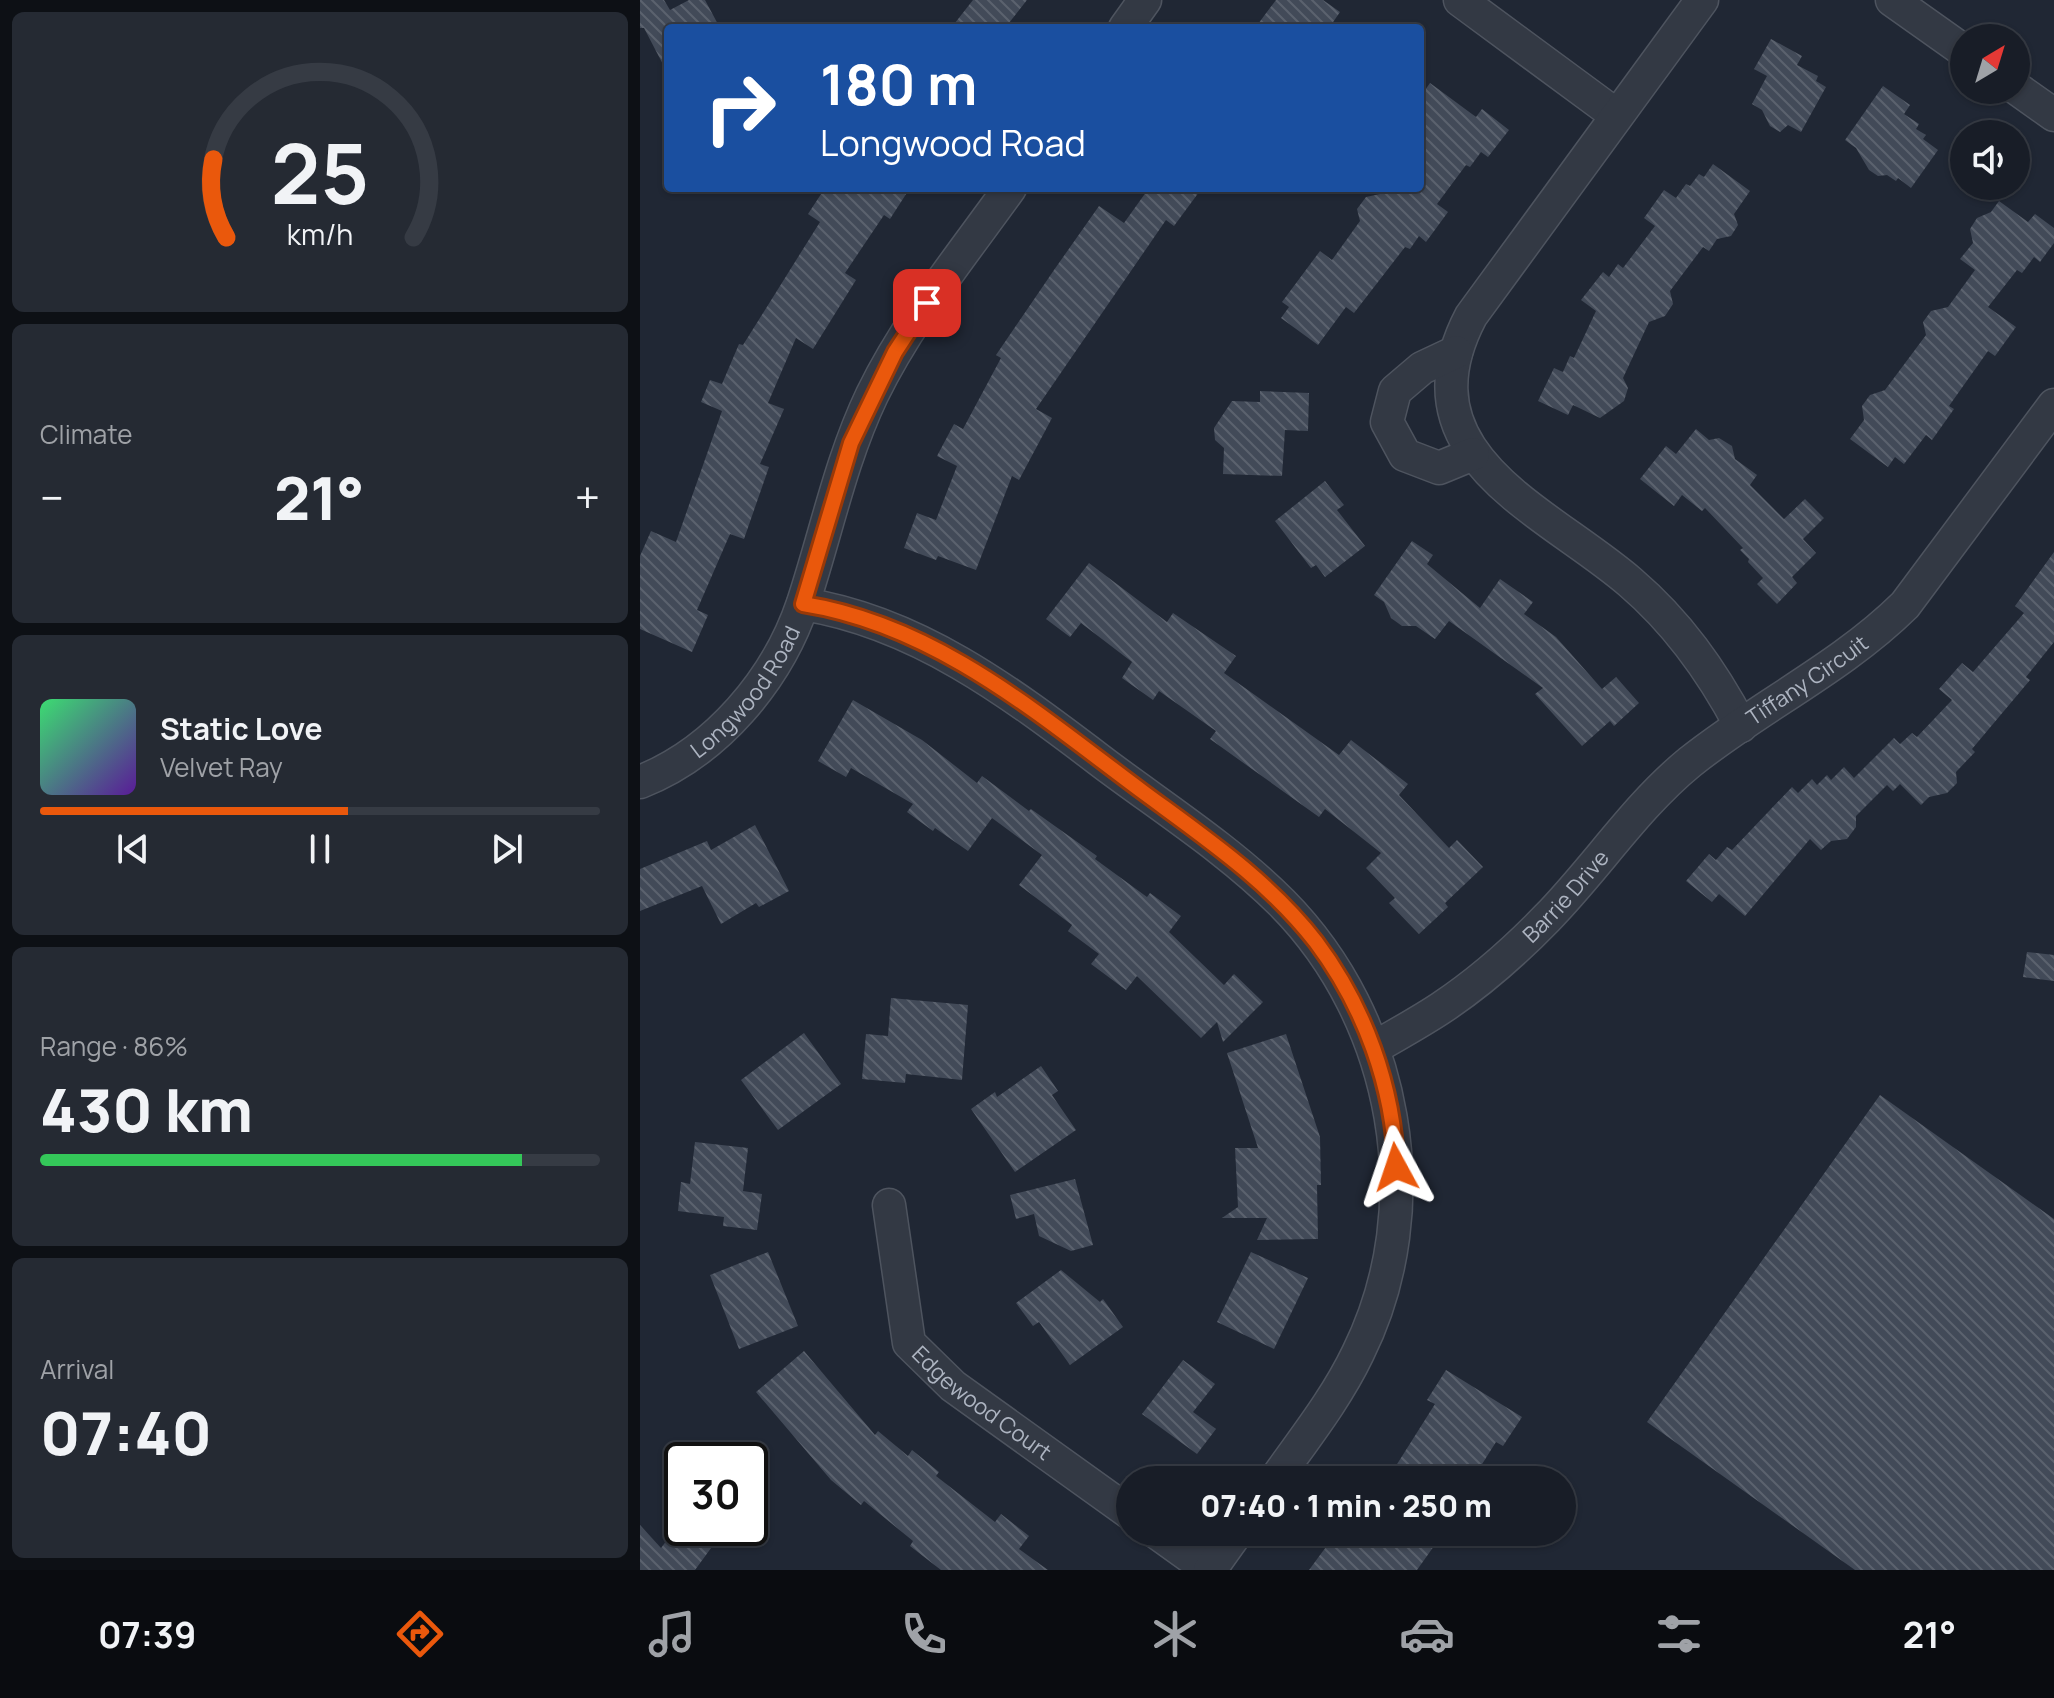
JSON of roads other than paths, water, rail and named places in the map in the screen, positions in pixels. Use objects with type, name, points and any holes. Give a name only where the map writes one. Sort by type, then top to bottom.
[{"type":"street","points":[[1128,24],[1145,0]]},
{"type":"street","points":[[1460,0],[1616,115]]},
{"type":"street","name":"Tiffany Circuit","points":[[1702,0],[1471,316],[1456,352],[1452,373],[1455,415],[1473,454],[1485,471],[1628,581],[1665,614],[1704,662],[1741,726],[1853,651],[1905,605],[2054,405]]},
{"type":"street","points":[[1892,0],[1950,41]]},
{"type":"street","points":[[2030,98],[2054,115]]},
{"type":"street","name":"Longwood Road","points":[[640,782],[696,751],[742,708],[775,663],[803,604],[851,443],[873,394],[927,303],[1007,192]]},
{"type":"street","points":[[1456,352],[1422,368],[1395,391],[1387,422],[1405,455],[1439,468],[1473,454]]},
{"type":"street","points":[[803,604],[853,614],[911,636],[970,668],[1040,715],[1233,860],[1282,903],[1316,943],[1350,996],[1374,1048],[1391,1112],[1397,1185],[1392,1247],[1377,1307],[1359,1352],[1335,1396],[1285,1466]]},
{"type":"street","name":"Barrie Drive","points":[[1374,1048],[1442,1008],[1504,959],[1549,916],[1612,840],[1658,791],[1690,762],[1741,726]]},
{"type":"street","name":"Edgewood Court","points":[[889,1205],[909,1343],[953,1386],[1116,1503]]},
{"type":"street","points":[[1176,1546],[1210,1570],[1227,1546]]}]
